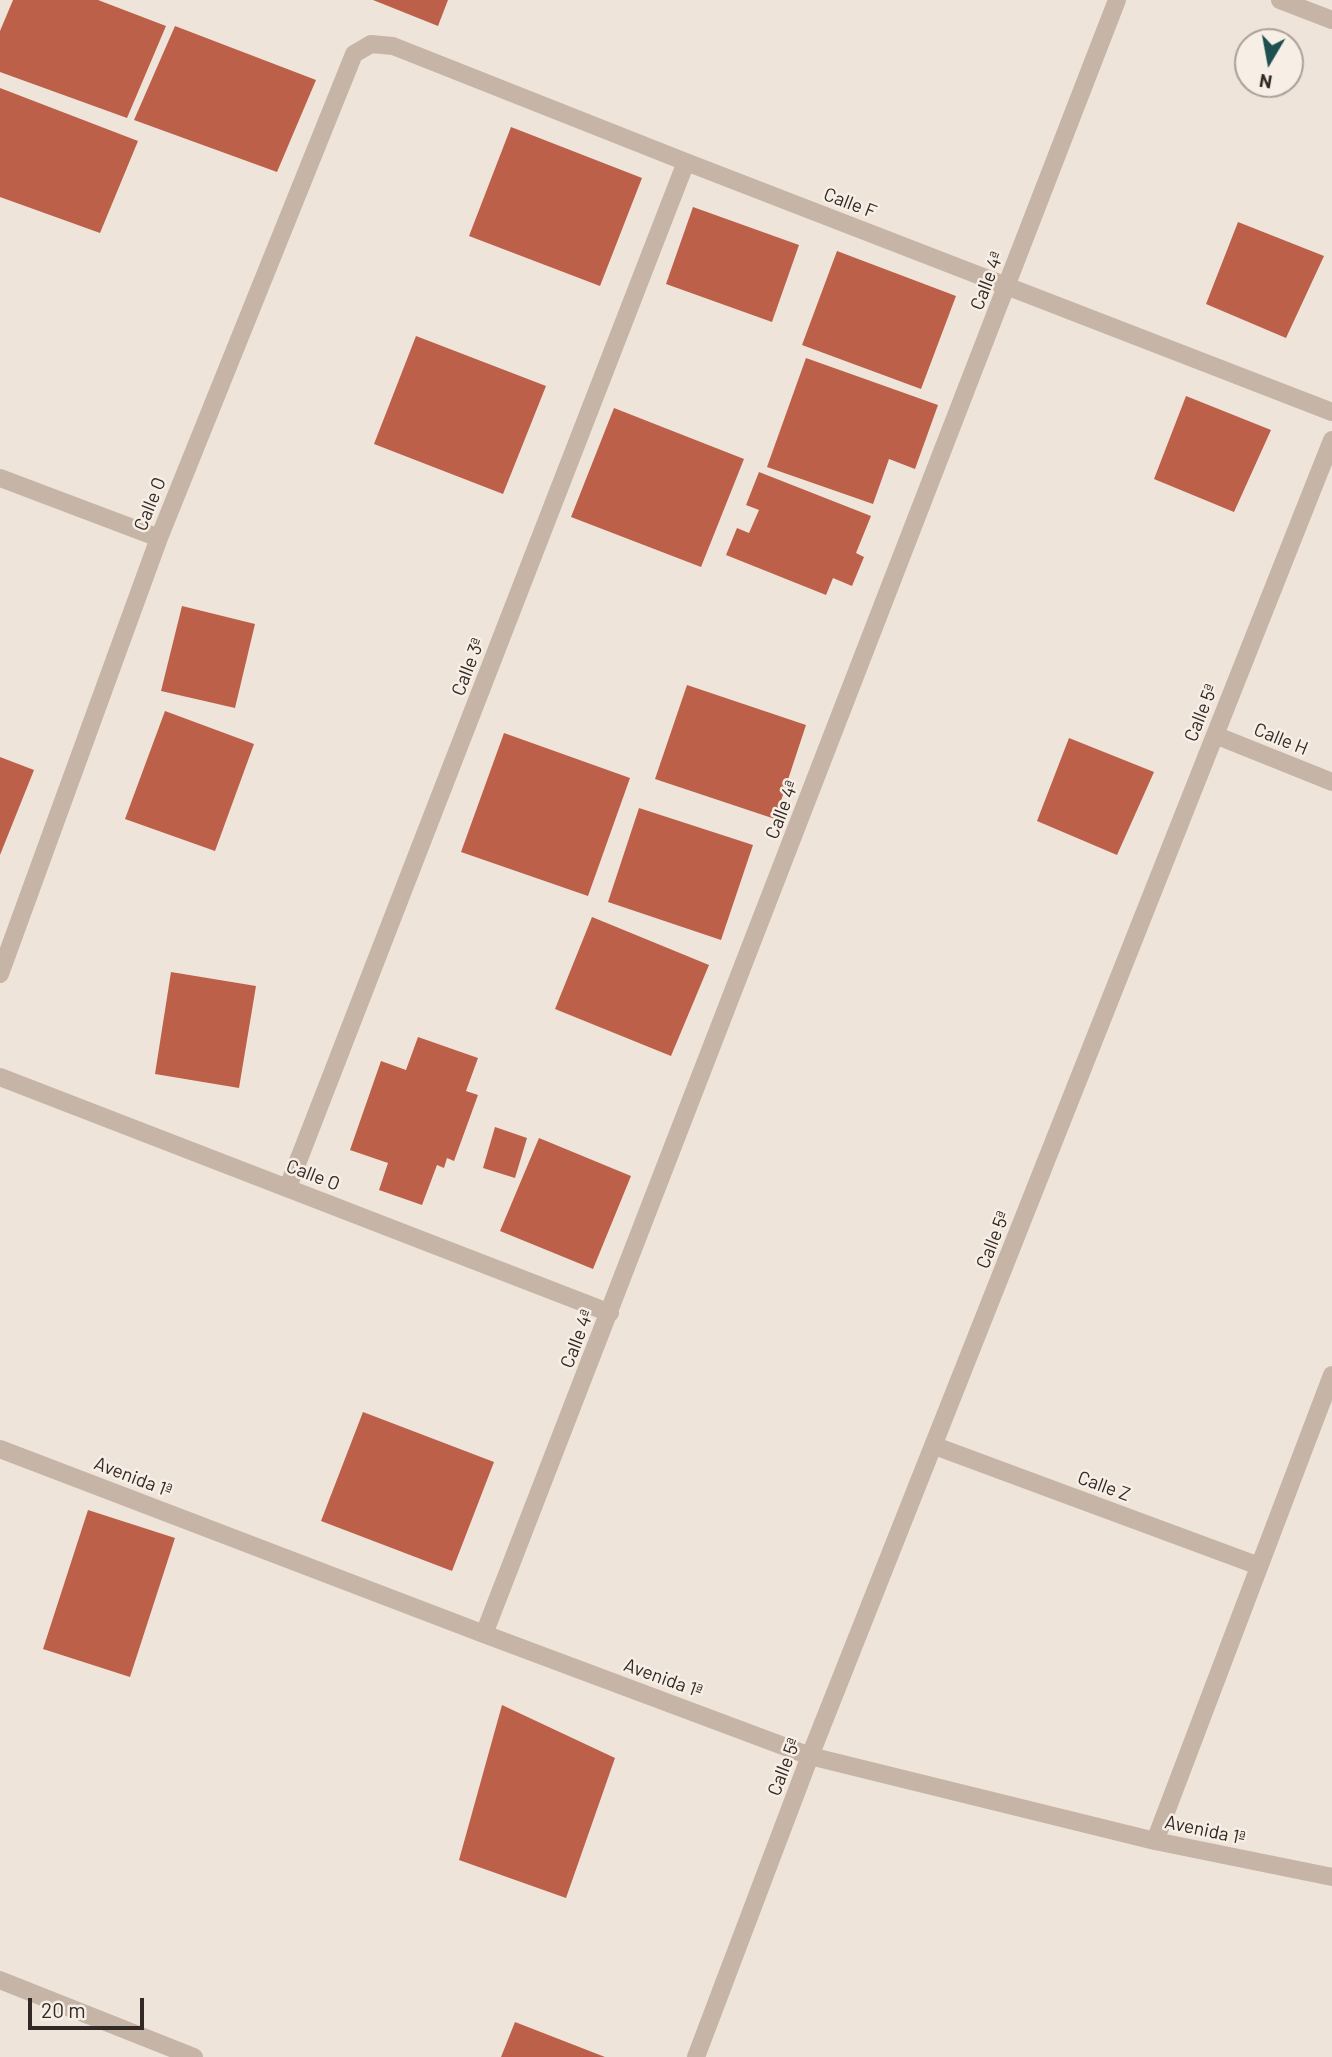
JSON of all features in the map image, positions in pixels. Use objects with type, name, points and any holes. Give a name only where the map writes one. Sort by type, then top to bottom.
[{"type":"street","name":"Calle 4ª","points":[[484,1634],[1117,0]]},
{"type":"street","points":[[1280,0],[1332,20]]},
{"type":"street","name":"Calle F","points":[[354,54],[371,44],[393,46],[1332,412]]},
{"type":"street","name":"Calle O","points":[[0,974],[159,538],[354,54]]},
{"type":"street","name":"Calle 3ª","points":[[288,1187],[686,162]]},
{"type":"street","name":"Calle 5ª","points":[[696,2057],[810,1756],[1332,440]]},
{"type":"street","points":[[0,478],[159,538]]},
{"type":"street","name":"Calle H","points":[[1215,736],[1332,782]]},
{"type":"street","name":"Calle O","points":[[0,1077],[610,1313]]},
{"type":"street","points":[[1156,1841],[1332,1375]]},
{"type":"street","name":"Calle Z","points":[[935,1446],[1259,1566]]},
{"type":"street","name":"Avenida 1ª","points":[[0,1449],[810,1756],[1156,1841],[1332,1877]]},
{"type":"street","points":[[0,1980],[194,2057]]},
{"type":"building","points":[[13,0],[98,0],[166,26],[127,118],[0,72],[0,31]]},
{"type":"building","points":[[373,0],[448,0],[438,26]]},
{"type":"building","points":[[175,26],[316,80],[277,172],[134,120]]},
{"type":"building","points":[[0,88],[138,141],[100,233],[0,197]]},
{"type":"building","points":[[511,127],[642,178],[600,286],[469,236]]},
{"type":"building","points":[[693,207],[799,245],[772,322],[666,284]]},
{"type":"building","points":[[1238,222],[1324,256],[1286,338],[1206,304]]},
{"type":"building","points":[[837,251],[956,296],[921,389],[802,345]]},
{"type":"building","points":[[416,336],[546,386],[503,494],[374,444]]},
{"type":"building","points":[[806,358],[938,405],[915,469],[889,459],[873,504],[767,467]]},
{"type":"building","points":[[1186,396],[1271,430],[1234,512],[1154,479]]},
{"type":"building","points":[[614,408],[744,459],[701,567],[571,517]]},
{"type":"building","points":[[759,472],[871,516],[856,553],[864,557],[852,586],[833,578],[826,595],[726,555],[737,528],[749,533],[759,510],[746,505]]},
{"type":"building","points":[[182,606],[255,624],[235,708],[161,691]]},
{"type":"building","points":[[687,685],[806,725],[775,819],[655,779]]},
{"type":"building","points":[[165,711],[254,744],[215,851],[125,819]]},
{"type":"building","points":[[504,733],[630,778],[588,896],[461,852]]},
{"type":"building","points":[[1069,738],[1154,772],[1117,855],[1037,821]]},
{"type":"building","points":[[0,757],[34,770],[0,855]]},
{"type":"building","points":[[639,808],[753,845],[721,940],[608,902]]},
{"type":"building","points":[[592,917],[709,965],[671,1056],[555,1009]]},
{"type":"building","points":[[171,972],[256,986],[239,1088],[155,1074]]},
{"type":"building","points":[[418,1037],[478,1058],[466,1091],[478,1095],[454,1161],[447,1158],[444,1168],[437,1165],[422,1205],[379,1190],[388,1163],[350,1150],[381,1061],[406,1070]]},
{"type":"building","points":[[495,1127],[527,1138],[515,1178],[483,1168]]},
{"type":"building","points":[[539,1138],[631,1176],[593,1269],[500,1231]]},
{"type":"building","points":[[363,1412],[494,1462],[452,1571],[321,1521]]},
{"type":"building","points":[[88,1510],[175,1538],[130,1677],[43,1649]]},
{"type":"building","points":[[502,1705],[615,1758],[566,1898],[459,1860]]},
{"type":"building","points":[[515,2022],[605,2057],[501,2057]]}]
